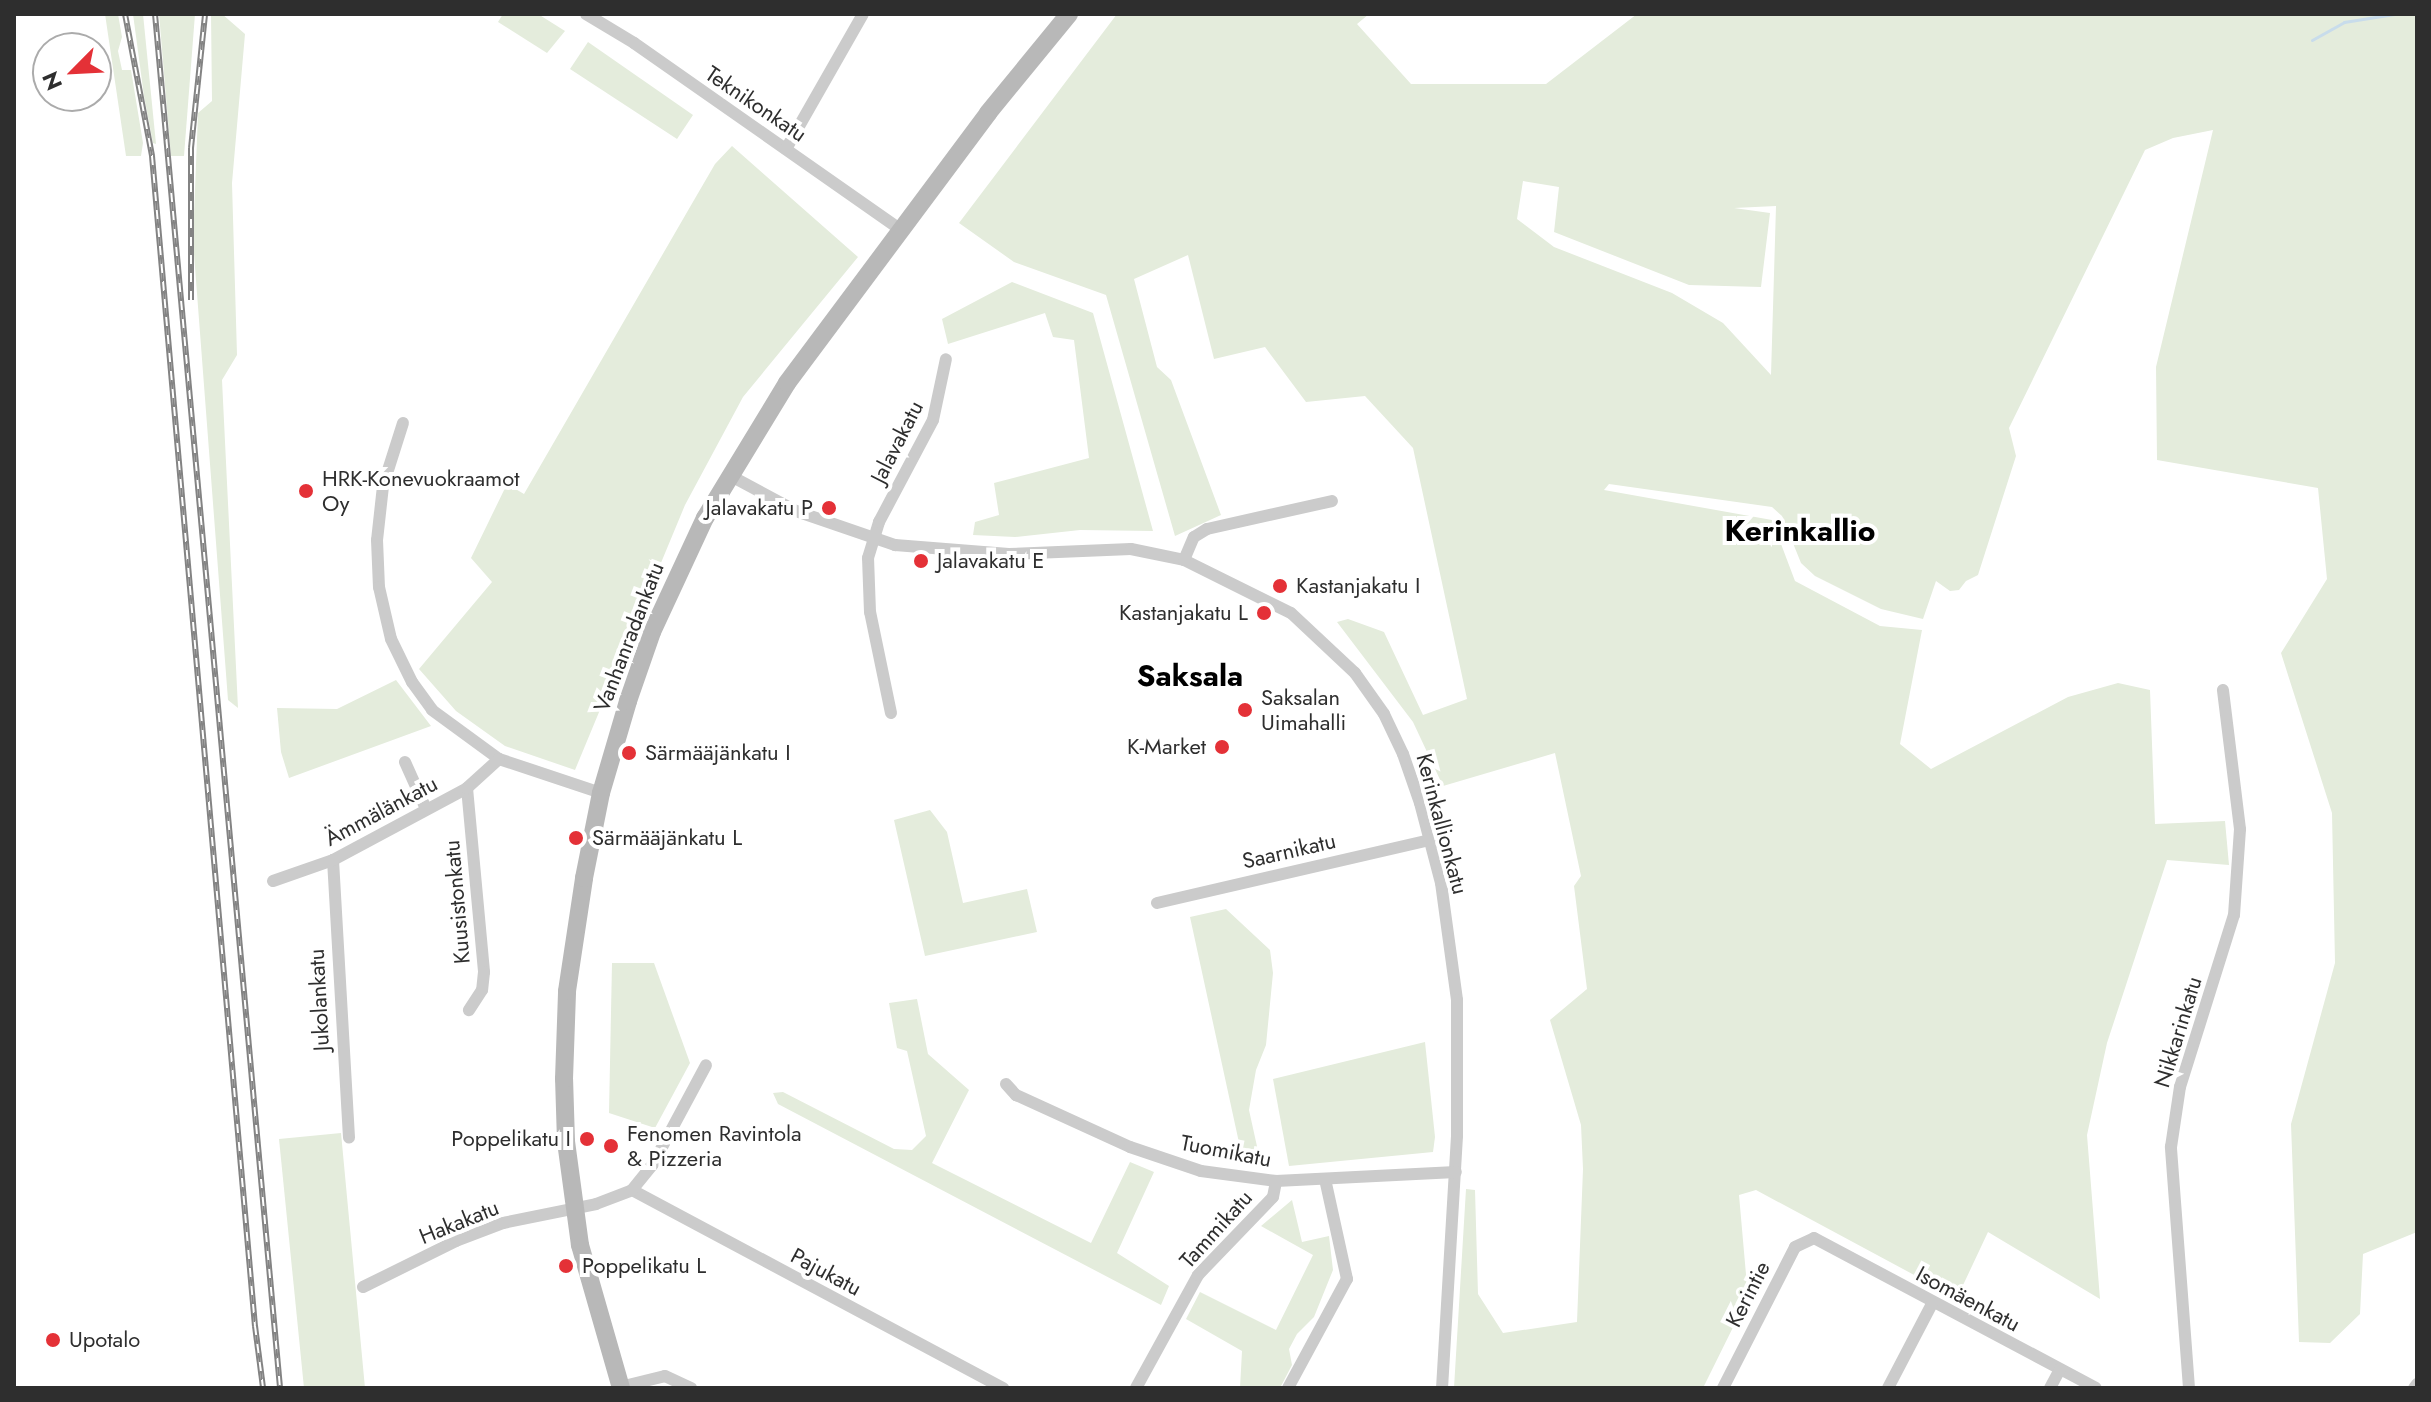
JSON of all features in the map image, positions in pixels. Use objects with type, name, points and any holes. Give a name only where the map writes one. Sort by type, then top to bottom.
[{"type":"street","name":"Teknikonkatu","points":[[586,14],[634,43],[901,230]]},
{"type":"street","points":[[786,149],[863,14]]},
{"type":"street","name":"Vanhanradankatu","points":[[620,1388],[592,1293],[574,1208],[566,1141],[567,991],[601,793],[652,632],[684,560],[729,475],[787,383],[988,113],[1069,14]]},
{"type":"street","name":"Jalavakatu","points":[[891,713],[866,571],[873,539],[933,420],[946,359]]},
{"type":"street","points":[[403,423],[383,486],[377,540],[379,587],[391,639],[412,682],[432,710],[499,759],[601,793]]},
{"type":"street","name":"Kerinkallionkatu","points":[[729,475],[796,511],[895,545],[1009,554],[1131,549],[1184,560],[1291,613],[1355,673],[1384,714],[1403,754],[1430,840],[1441,883],[1457,1000],[1456,1172],[1442,1388]]},
{"type":"street","points":[[1184,560],[1194,537],[1207,529],[1332,501]]},
{"type":"street","name":"Nikkarinkatu","points":[[2189,1388],[2171,1147],[2180,1087],[2234,915],[2240,829],[2223,690]]},
{"type":"street","name":"Ämmälänkatu","points":[[273,881],[333,860],[467,788],[499,759]]},
{"type":"street","points":[[405,762],[426,809]]},
{"type":"street","name":"Kuusistonkatu","points":[[467,788],[484,972],[482,990],[469,1010]]},
{"type":"street","name":"Saarnikatu","points":[[1157,903],[1430,840]]},
{"type":"street","name":"Jukolankatu","points":[[333,860],[349,1138]]},
{"type":"street","points":[[632,1190],[653,1164],[706,1065]]},
{"type":"street","name":"Tuomikatu","points":[[1006,1084],[1016,1095],[1130,1147],[1201,1171],[1276,1181],[1456,1172]]},
{"type":"street","points":[[1288,1388],[1347,1279],[1325,1179]]},
{"type":"street","name":"Tammikatu","points":[[1136,1388],[1198,1275],[1273,1197],[1276,1181]]},
{"type":"street","name":"Hakakatu","points":[[363,1287],[456,1241],[503,1223],[614,1199],[632,1190]]},
{"type":"street","name":"Pajukatu","points":[[632,1190],[1003,1388]]},
{"type":"street","name":"Kerintie","points":[[1723,1388],[1795,1247],[1808,1239],[1823,1241]]},
{"type":"street","name":"Isomäenkatu","points":[[1823,1241],[1932,1304],[2096,1388]]},
{"type":"street","points":[[1888,1388],[1932,1304]]},
{"type":"street","points":[[2050,1388],[2060,1369]]},
{"type":"street","points":[[620,1388],[665,1376],[691,1388]]},
{"type":"green space","points":[[105,14],[118,14],[122,37],[118,51],[122,70],[131,70],[143,143],[141,156],[126,156],[112,61],[112,32],[108,32]]},
{"type":"green space","points":[[133,14],[143,14],[156,144],[153,143],[144,96]]},
{"type":"green space","points":[[159,14],[195,14],[184,156],[171,156]]},
{"type":"green space","points":[[211,14],[222,14],[245,34],[232,183],[237,355],[222,380],[238,708],[228,700],[193,241],[198,113],[212,101]]},
{"type":"green space","points":[[503,14],[538,14],[565,31],[547,53],[498,22]]},
{"type":"green space","points":[[1117,14],[1369,14],[1357,24],[1411,84],[1546,84],[1637,14],[2417,14],[2417,1232],[2363,1254],[2360,1314],[2330,1343],[2299,1342],[2291,1124],[2335,963],[2332,813],[2281,653],[2327,579],[2318,488],[2157,460],[2156,367],[2213,130],[2173,138],[2145,150],[2009,428],[2016,456],[1978,575],[1966,581],[1959,590],[1950,591],[1936,581],[1923,619],[1881,609],[1815,576],[1801,563],[1782,516],[1772,507],[1609,484],[1604,490],[1772,520],[1795,581],[1880,626],[1922,630],[1900,744],[1931,769],[2068,697],[2118,683],[2150,690],[2155,824],[2225,821],[2229,865],[2167,860],[2107,1043],[2087,1135],[2100,1299],[1988,1232],[1957,1298],[1756,1190],[1739,1195],[1748,1297],[1703,1388],[1454,1388],[1466,1189],[1475,1190],[1478,1294],[1503,1333],[1577,1322],[1583,1169],[1581,1125],[1550,1020],[1587,989],[1574,886],[1581,876],[1555,753],[1443,786],[1413,722],[1337,622],[1348,619],[1384,632],[1423,715],[1467,699],[1413,448],[1365,396],[1306,402],[1265,347],[1214,359],[1188,255],[1134,279],[1157,367],[1171,380],[1221,515],[1175,536],[1106,295],[1014,262],[959,223]],"holes":[[[1523,181],[1559,187],[1554,232],[1689,285],[1761,287],[1770,213],[1734,208],[1776,206],[1771,375],[1723,323],[1672,293],[1554,247],[1517,219]]]},
{"type":"green space","points":[[588,42],[693,115],[677,139],[570,69]]},
{"type":"green space","points":[[732,146],[858,257],[743,397],[685,505],[575,770],[505,746],[456,711],[419,669],[492,582],[471,558],[507,484],[524,494],[715,164]]},
{"type":"green space","points":[[1012,282],[1093,313],[1153,531],[1080,530],[1015,537],[973,535],[975,522],[999,515],[994,483],[1089,458],[1074,340],[1053,337],[1045,313],[948,344],[942,319]]},
{"type":"green space","points":[[396,680],[431,726],[289,778],[281,752],[277,708],[337,709]]},
{"type":"green space","points":[[930,810],[947,832],[963,903],[1027,889],[1037,932],[925,956],[894,820]]},
{"type":"green space","points":[[1226,909],[1270,950],[1273,973],[1266,1045],[1256,1070],[1249,1110],[1260,1160],[1243,1161],[1190,917]]},
{"type":"green space","points":[[612,963],[654,963],[690,1063],[655,1128],[609,1113]]},
{"type":"green space","points":[[917,999],[928,1054],[969,1090],[932,1163],[1091,1243],[1130,1162],[1154,1172],[1117,1253],[1169,1286],[1161,1305],[778,1104],[773,1093],[783,1092],[894,1149],[912,1150],[926,1136],[907,1051],[897,1048],[889,1003]]},
{"type":"green space","points":[[1425,1042],[1435,1137],[1433,1152],[1289,1166],[1273,1079]]},
{"type":"green space","points":[[341,1133],[365,1388],[304,1388],[279,1139]]},
{"type":"green space","points":[[1292,1200],[1302,1242],[1329,1236],[1333,1270],[1314,1317],[1297,1334],[1289,1349],[1292,1365],[1280,1388],[1240,1388],[1242,1351],[1186,1319],[1200,1292],[1276,1330],[1313,1255],[1261,1226]]},
{"type":"waterway","points":[[2312,40],[2344,22],[2394,14]]},
{"type":"railway","points":[[125,14],[152,156],[255,1326],[263,1388]]},
{"type":"railway","points":[[155,14],[280,1388]]},
{"type":"railway","points":[[191,300],[191,148],[205,14]]},
{"type":"place","name":"HRK-Konevuokraamot Oy","points":[[306,491]]},
{"type":"place","name":"Jalavakatu P","points":[[829,508]]},
{"type":"place","name":"Jalavakatu E","points":[[921,561]]},
{"type":"place","name":"Kastanjakatu I","points":[[1280,586]]},
{"type":"place","name":"Kastanjakatu L","points":[[1264,613]]},
{"type":"place","name":"Saksalan Uimahalli","points":[[1245,710]]},
{"type":"place","name":"K-Market","points":[[1222,747]]},
{"type":"place","name":"Särmääjänkatu I","points":[[629,753]]},
{"type":"place","name":"Särmääjänkatu L","points":[[576,838]]},
{"type":"place","name":"Poppelikatu I","points":[[587,1139]]},
{"type":"place","name":"Fenomen Ravintola & Pizzeria","points":[[611,1146]]},
{"type":"place","name":"Poppelikatu L","points":[[566,1266]]},
{"type":"place","name":"Upotalo","points":[[53,1340]]},
{"type":"district","name":"Kerinkallio","points":[[1800,531]]},
{"type":"district","name":"Saksala","points":[[1190,676]]}]
